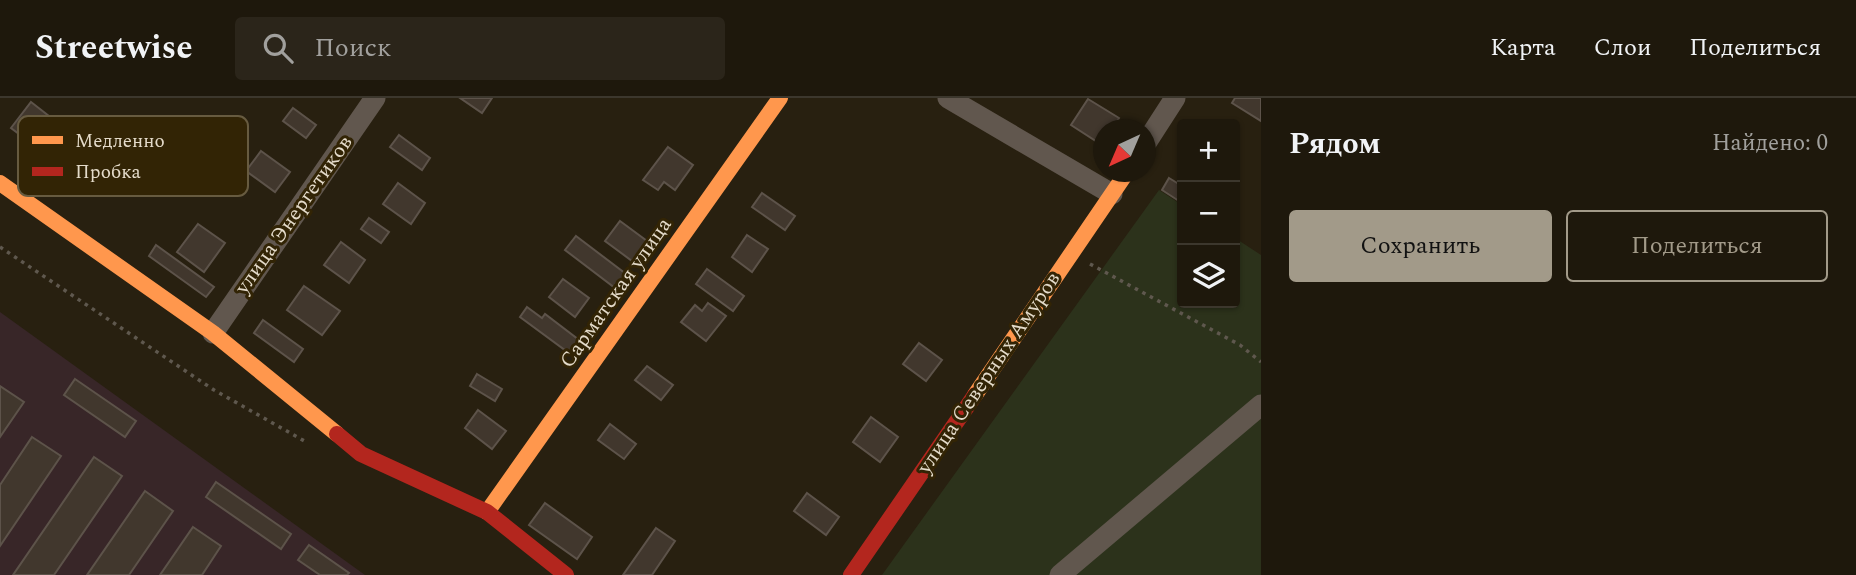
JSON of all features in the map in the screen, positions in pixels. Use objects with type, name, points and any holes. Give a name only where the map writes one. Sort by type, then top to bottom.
[{"type":"street","name":"улица Энергетиков","points":[[213,332],[375,98]]},
{"type":"street","name":"Сарматская улица","points":[[487,512],[780,98]]},
{"type":"street","points":[[948,98],[1112,194]]},
{"type":"street","points":[[1156,127],[1175,98]]},
{"type":"street","name":"улица Северных Амуров","points":[[851,575],[1120,182]]},
{"type":"street","points":[[0,183],[18,196]]},
{"type":"street","points":[[19,196],[213,332],[361,454],[487,512],[566,575]]},
{"type":"street","points":[[1060,575],[1261,405]]},
{"type":"path","points":[[0,247],[214,390],[315,447]]},
{"type":"path","points":[[1090,264],[1240,345],[1261,362]]},
{"type":"shaded area","points":[[0,312],[365,575],[0,575]]},
{"type":"green space","points":[[1159,190],[1177,202],[1177,308],[1240,308],[1240,241],[1261,255],[1261,575],[882,575]]},
{"type":"building","points":[[460,98],[492,98],[482,113]]},
{"type":"building","points":[[1235,98],[1261,98],[1261,121],[1232,103]]},
{"type":"building","points":[[1088,99],[1119,118],[1093,119],[1093,139],[1071,125]]},
{"type":"building","points":[[31,102],[49,116],[20,116]]},
{"type":"building","points":[[293,108],[316,125],[306,138],[283,121]]},
{"type":"building","points":[[18,119],[18,133],[11,128]]},
{"type":"building","points":[[399,135],[430,158],[422,170],[390,147]]},
{"type":"building","points":[[668,147],[693,165],[675,190],[664,182],[658,190],[643,180]]},
{"type":"building","points":[[261,151],[290,172],[275,192],[248,172],[248,168]]},
{"type":"building","points":[[1169,178],[1177,183],[1177,200],[1162,190]]},
{"type":"building","points":[[398,183],[425,203],[411,224],[383,204]]},
{"type":"building","points":[[762,193],[795,216],[785,230],[752,207]]},
{"type":"building","points":[[369,218],[389,232],[381,243],[361,229]]},
{"type":"building","points":[[620,221],[647,241],[632,261],[605,241]]},
{"type":"building","points":[[198,224],[225,243],[204,272],[177,252]]},
{"type":"building","points":[[747,235],[768,249],[752,272],[732,257]]},
{"type":"building","points":[[576,236],[630,277],[619,291],[565,250]]},
{"type":"building","points":[[341,242],[365,260],[349,283],[324,265]]},
{"type":"building","points":[[156,245],[214,287],[206,297],[149,256]]},
{"type":"building","points":[[707,269],[744,296],[733,311],[696,284]]},
{"type":"building","points":[[563,279],[589,298],[575,317],[549,297]]},
{"type":"building","points":[[304,286],[340,311],[322,335],[287,310]]},
{"type":"building","points":[[708,303],[726,316],[706,341],[681,322],[695,305],[702,311]]},
{"type":"building","points":[[527,307],[542,318],[545,314],[583,343],[573,356],[520,317]]},
{"type":"building","points":[[263,320],[303,349],[294,362],[254,333]]},
{"type":"building","points":[[919,343],[942,360],[926,381],[903,364]]},
{"type":"building","points":[[647,366],[673,385],[661,400],[635,380]]},
{"type":"building","points":[[477,374],[502,389],[495,401],[470,386]]},
{"type":"building","points":[[75,379],[136,421],[125,437],[64,395]]},
{"type":"building","points":[[0,386],[24,402],[0,437]]},
{"type":"building","points":[[478,410],[506,431],[492,449],[465,428]]},
{"type":"building","points":[[871,417],[898,437],[880,462],[853,442]]},
{"type":"building","points":[[610,424],[636,444],[624,459],[598,440]]},
{"type":"building","points":[[32,437],[61,456],[0,546],[0,485]]},
{"type":"building","points":[[94,457],[122,476],[54,575],[13,575]]},
{"type":"building","points":[[216,482],[291,534],[281,549],[206,497]]},
{"type":"building","points":[[145,491],[173,511],[129,575],[87,575]]},
{"type":"building","points":[[807,493],[839,517],[826,535],[794,511]]},
{"type":"building","points":[[545,503],[592,537],[577,559],[529,525]]},
{"type":"building","points":[[193,527],[221,546],[202,575],[160,575]]},
{"type":"building","points":[[656,528],[675,541],[652,575],[623,575]]},
{"type":"building","points":[[309,545],[349,573],[320,575],[298,560]]},
{"type":"traffic: slow","points":[[487,512],[780,98]]},
{"type":"traffic: slow","points":[[975,395],[1120,182]]},
{"type":"traffic: slow","points":[[0,183],[18,196]]},
{"type":"traffic: slow","points":[[18,196],[213,333],[337,434]]},
{"type":"traffic: jam","points":[[851,575],[975,395]]},
{"type":"traffic: jam","points":[[337,434],[361,454],[487,512],[566,575]]}]
